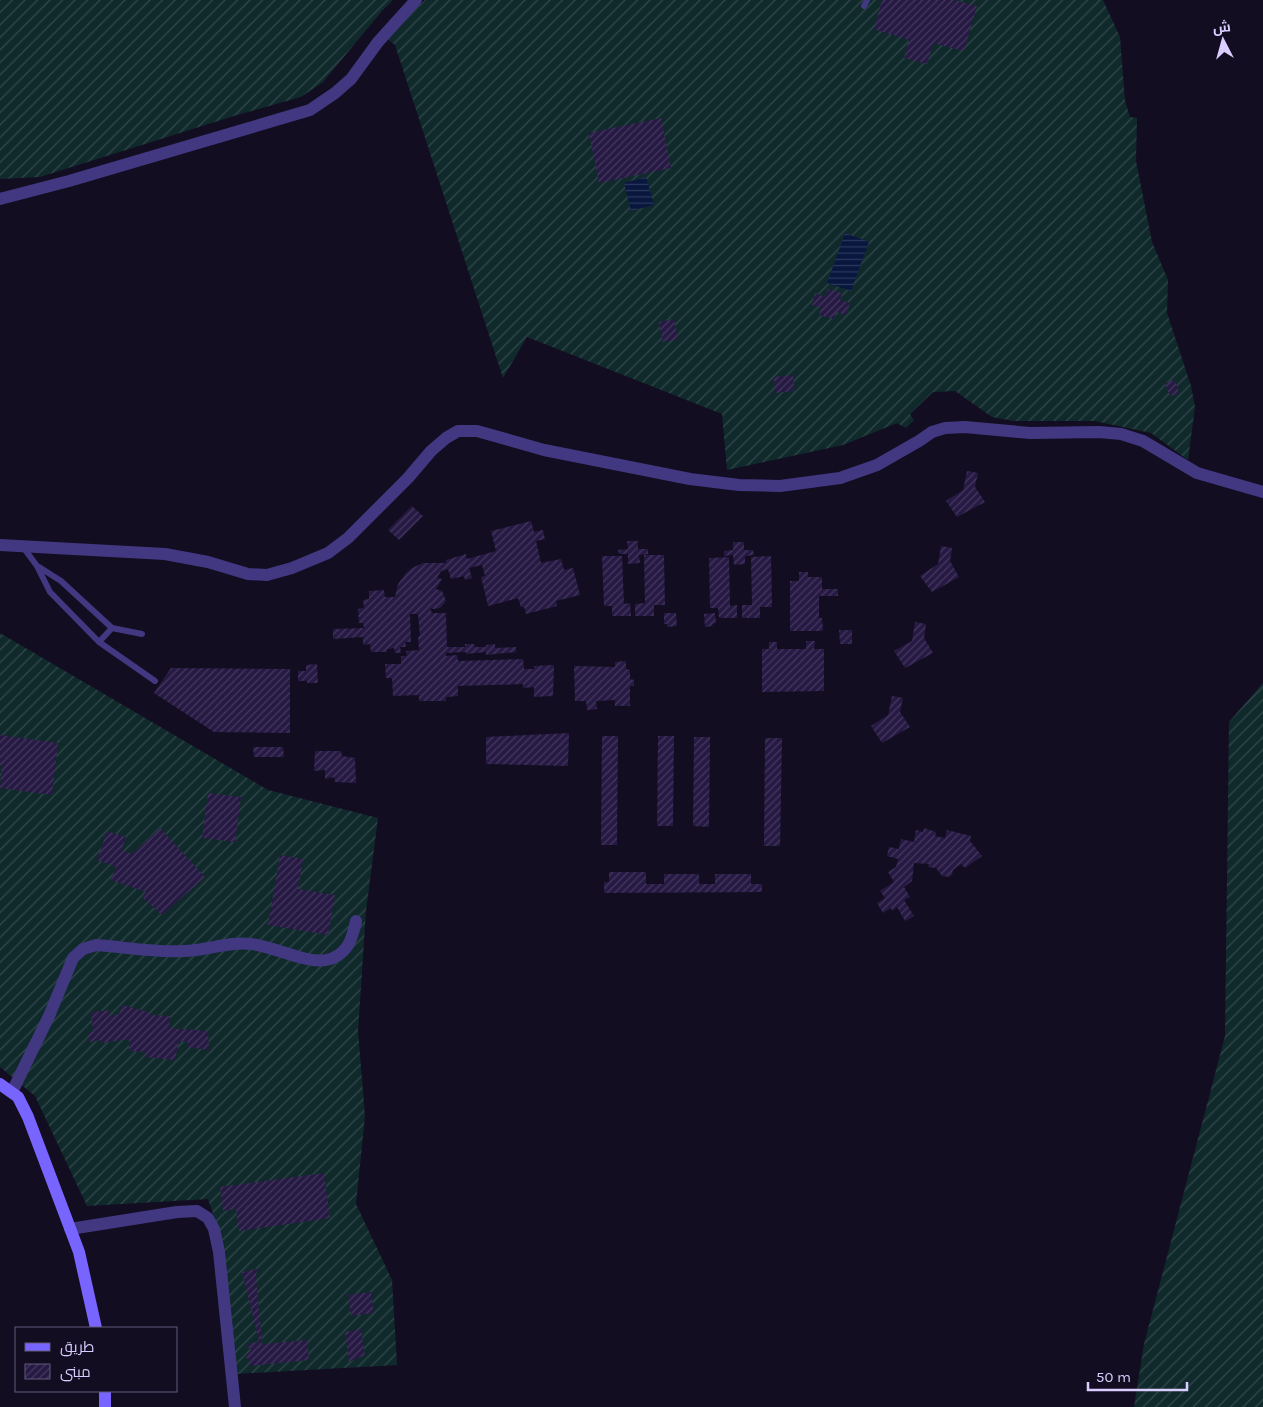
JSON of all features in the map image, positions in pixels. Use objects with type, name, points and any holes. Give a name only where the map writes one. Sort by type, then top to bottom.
[{"type":"street","points":[[0,199],[78,179],[310,110],[335,93],[351,79],[378,42],[416,0]]},
{"type":"street","points":[[0,544],[186,557],[248,574],[267,574],[292,568],[328,552],[348,538],[408,478],[431,451],[446,438],[458,431],[477,431],[562,454],[690,479],[740,485],[780,486],[840,478],[877,465],[919,442],[932,432],[945,428],[965,427],[1030,433],[1099,432],[1121,434],[1143,441],[1197,474],[1263,492]]},
{"type":"street","points":[[12,1092],[49,1016],[73,958],[83,949],[96,945],[183,952],[234,943],[253,944],[309,959],[324,961],[344,951],[351,941],[356,921]]},
{"type":"street","points":[[0,1084],[18,1097],[28,1117],[79,1252],[96,1327]]},
{"type":"street","points":[[70,1230],[176,1212],[197,1212],[208,1218],[214,1229],[219,1252],[235,1407]]},
{"type":"street","points":[[105,1392],[105,1407]]},
{"type":"lane","points":[[22,546],[37,566],[50,592],[99,642],[155,681]]},
{"type":"lane","points":[[37,566],[61,581],[112,628],[142,634]]},
{"type":"lane","points":[[99,642],[112,628]]},
{"type":"green space","points":[[0,0],[393,0],[323,82],[301,97],[40,177],[0,179]]},
{"type":"green space","points":[[425,0],[1103,0],[1120,37],[1125,101],[1130,117],[1137,118],[1136,161],[1152,242],[1168,280],[1167,313],[1191,386],[1195,407],[1188,460],[1151,433],[1095,421],[1014,421],[992,417],[955,391],[933,392],[910,414],[914,420],[906,428],[897,423],[843,445],[727,470],[722,414],[527,337],[503,378],[395,45],[385,37]]},
{"type":"green space","points":[[0,633],[268,790],[378,818],[366,911],[358,1031],[365,1116],[356,1204],[392,1280],[397,1365],[234,1374],[222,1240],[208,1199],[87,1206],[35,1096],[0,1067]]},
{"type":"green space","points":[[1263,683],[1263,1407],[1134,1407],[1144,1344],[1225,1036],[1229,722]]},
{"type":"water","points":[[646,177],[654,205],[631,211],[624,183]]},
{"type":"water","points":[[845,233],[869,242],[851,291],[827,283]]},
{"type":"building","points":[[882,0],[954,0],[977,6],[964,51],[933,43],[927,64],[904,58],[909,40],[874,29]]},
{"type":"building","points":[[661,118],[671,168],[599,183],[589,133]]},
{"type":"building","points":[[828,289],[842,293],[840,300],[850,303],[846,315],[836,312],[834,319],[819,315],[821,308],[812,305],[815,293],[825,297]]},
{"type":"building","points":[[674,319],[678,339],[663,342],[659,322]]},
{"type":"building","points":[[793,375],[794,391],[775,393],[774,377]]},
{"type":"building","points":[[1175,380],[1179,393],[1170,396],[1165,383]]},
{"type":"building","points":[[967,471],[978,473],[975,487],[985,502],[957,517],[946,501],[963,490]]},
{"type":"building","points":[[412,506],[423,516],[399,540],[388,530]]},
{"type":"building","points":[[531,521],[534,532],[543,530],[545,539],[536,541],[541,563],[561,559],[564,570],[573,568],[580,595],[556,601],[557,606],[526,614],[518,598],[488,606],[481,577],[485,576],[482,565],[469,568],[472,578],[465,580],[464,576],[451,579],[448,569],[441,571],[437,578],[442,579],[436,589],[442,591],[446,601],[440,608],[430,608],[432,613],[446,613],[447,647],[465,647],[465,644],[474,644],[475,647],[486,647],[486,645],[495,644],[495,648],[516,647],[516,652],[486,655],[486,652],[446,653],[446,656],[457,655],[458,661],[523,659],[524,669],[534,669],[534,666],[554,665],[553,696],[534,697],[534,687],[523,688],[523,684],[458,686],[458,696],[446,697],[446,701],[419,701],[419,695],[393,696],[392,678],[386,678],[385,664],[401,664],[401,656],[407,656],[406,651],[419,650],[418,614],[410,614],[411,642],[405,642],[406,647],[400,647],[401,653],[395,653],[394,648],[387,649],[387,652],[371,652],[370,644],[363,645],[363,637],[333,639],[333,629],[364,628],[363,623],[359,623],[358,609],[364,608],[363,600],[369,599],[369,591],[384,590],[385,597],[395,597],[398,584],[412,568],[423,563],[446,563],[446,560],[466,554],[467,559],[496,551],[491,531]]},
{"type":"building","points":[[627,541],[638,541],[638,549],[648,549],[648,554],[639,555],[640,563],[628,564],[628,554],[619,554],[618,550],[628,549]]},
{"type":"building","points":[[733,542],[744,542],[744,550],[753,550],[754,555],[745,556],[745,564],[734,565],[733,555],[724,556],[724,551],[733,550]]},
{"type":"building","points":[[941,546],[952,548],[950,561],[959,577],[932,592],[920,576],[938,564]]},
{"type":"building","points":[[644,555],[664,555],[665,605],[654,605],[654,616],[635,616],[635,604],[645,603]]},
{"type":"building","points":[[602,556],[622,556],[624,604],[630,603],[631,616],[612,616],[612,606],[604,606]]},
{"type":"building","points":[[771,556],[772,607],[760,607],[760,618],[742,618],[742,605],[752,605],[751,557]]},
{"type":"building","points":[[729,557],[730,606],[737,605],[737,618],[719,618],[718,608],[710,608],[709,558]]},
{"type":"building","points":[[799,572],[808,572],[808,577],[822,577],[822,589],[838,589],[838,596],[819,596],[819,618],[822,618],[823,631],[790,631],[790,581],[799,581]]},
{"type":"building","points":[[664,613],[676,613],[677,626],[667,627],[667,624],[664,624]]},
{"type":"building","points":[[715,613],[716,623],[712,624],[713,626],[705,627],[704,614]]},
{"type":"building","points":[[915,622],[926,624],[924,638],[933,653],[905,668],[894,651],[912,641]]},
{"type":"building","points":[[839,630],[852,630],[852,644],[840,644]]},
{"type":"building","points":[[806,641],[815,641],[814,649],[824,649],[824,691],[762,692],[762,649],[769,649],[769,642],[777,642],[777,649],[806,649]]},
{"type":"building","points":[[626,661],[626,669],[630,670],[630,679],[634,680],[634,686],[630,686],[630,706],[615,706],[615,700],[596,701],[597,709],[587,710],[586,701],[575,701],[574,666],[615,667],[615,662]]},
{"type":"building","points":[[317,664],[318,683],[298,681],[298,671],[306,671],[306,665]]},
{"type":"building","points":[[171,668],[290,669],[290,733],[214,732],[154,693]]},
{"type":"building","points":[[892,696],[903,698],[900,712],[910,727],[882,743],[871,726],[888,715]]},
{"type":"building","points":[[569,733],[568,766],[486,764],[486,737]]},
{"type":"building","points":[[0,735],[58,743],[52,795],[0,788],[2,765],[0,765]]},
{"type":"building","points":[[602,736],[618,736],[617,845],[601,845]]},
{"type":"building","points":[[658,736],[674,736],[673,826],[657,826]]},
{"type":"building","points":[[694,737],[710,737],[709,827],[693,826]]},
{"type":"building","points":[[765,738],[782,738],[780,846],[764,846]]},
{"type":"building","points":[[253,747],[283,747],[284,757],[254,757]]},
{"type":"building","points":[[315,751],[341,751],[342,756],[355,758],[356,783],[335,782],[334,777],[325,779],[325,770],[314,771]]},
{"type":"building","points":[[208,793],[241,797],[235,842],[202,838]]},
{"type":"building","points":[[160,828],[205,877],[162,915],[142,897],[146,892],[111,880],[116,867],[97,860],[107,831],[126,837],[122,850],[132,854]]},
{"type":"building","points":[[924,828],[936,832],[935,836],[945,838],[947,830],[971,836],[970,841],[982,856],[965,868],[961,864],[953,870],[952,875],[949,877],[942,876],[936,868],[928,867],[929,864],[914,863],[912,881],[904,887],[910,897],[904,900],[914,916],[905,921],[897,907],[892,911],[891,908],[883,913],[877,903],[885,898],[880,891],[894,882],[888,872],[896,867],[898,859],[887,856],[889,847],[899,849],[901,839],[914,842],[916,830],[923,832]]},
{"type":"building","points":[[280,855],[303,859],[298,889],[335,895],[328,935],[268,925]]},
{"type":"building","points":[[609,872],[646,872],[646,884],[664,884],[664,874],[699,874],[699,884],[715,884],[715,874],[751,874],[751,884],[762,884],[762,892],[604,893],[604,882],[609,882]]},
{"type":"building","points":[[122,1005],[153,1015],[170,1016],[169,1028],[208,1031],[209,1050],[187,1047],[188,1042],[179,1041],[175,1060],[146,1057],[146,1052],[129,1051],[129,1039],[102,1043],[102,1040],[89,1042],[88,1033],[93,1032],[91,1012],[110,1010],[110,1016],[119,1014]]},
{"type":"building","points":[[324,1173],[330,1218],[239,1231],[236,1209],[223,1211],[220,1187]]},
{"type":"building","points":[[257,1269],[256,1277],[262,1344],[307,1340],[309,1360],[248,1366],[250,1361],[245,1356],[251,1350],[246,1345],[259,1341],[242,1272]]},
{"type":"building","points":[[371,1292],[374,1313],[351,1316],[348,1295]]},
{"type":"building","points":[[361,1329],[365,1355],[349,1362],[345,1332]]}]
